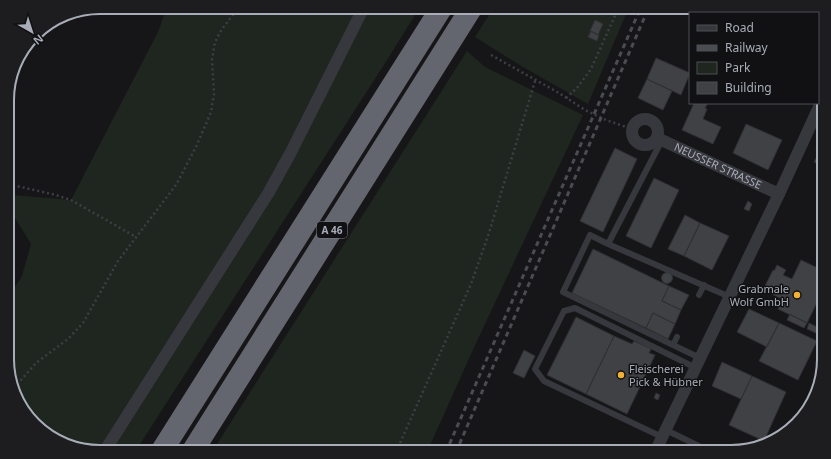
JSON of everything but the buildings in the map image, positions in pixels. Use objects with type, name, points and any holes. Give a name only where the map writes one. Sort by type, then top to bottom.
[{"type":"highway","name":"A 46","points":[[165,445],[438,14]]},
{"type":"highway","name":"A 46","points":[[196,445],[468,14]]},
{"type":"street","points":[[108,445],[269,192],[291,152],[360,14]]},
{"type":"street","points":[[658,445],[817,111]]},
{"type":"street","points":[[645,119],[650,120],[656,125],[660,139],[651,144],[643,145],[633,138],[632,129],[637,122],[645,119]]},
{"type":"street","name":"NEUSSER STRASSE","points":[[660,139],[779,194]]},
{"type":"lane","points":[[608,244],[660,139]]},
{"type":"lane","points":[[698,363],[673,346],[563,292],[590,236],[730,297]]},
{"type":"lane","points":[[698,295],[704,285]]},
{"type":"lane","points":[[693,445],[664,434],[544,381],[535,369],[564,311],[575,308],[698,363]]},
{"type":"lane","points":[[673,346],[677,337]]},
{"type":"path","points":[[18,384],[36,363],[68,339],[83,323],[116,265],[176,185],[204,131],[213,105],[214,94],[212,59],[214,46],[222,29],[234,14]]},
{"type":"path","points":[[566,98],[577,88],[591,69],[616,14]]},
{"type":"path","points":[[491,55],[581,108],[632,129]]},
{"type":"path","points":[[399,445],[471,284],[489,233],[535,81]]},
{"type":"path","points":[[14,185],[71,200],[136,237]]},
{"type":"green space","points":[[164,14],[416,14],[140,445],[89,444],[67,438],[57,433],[39,420],[23,397],[17,381],[14,359],[14,289],[22,276],[31,244],[14,216],[14,195],[71,200],[158,32]]},
{"type":"green space","points":[[490,14],[626,14],[588,104],[523,67],[475,37]]},
{"type":"green space","points":[[467,51],[485,67],[583,115],[477,341],[430,445],[216,445]]},
{"type":"railway","points":[[449,445],[638,14]]},
{"type":"railway","points":[[459,445],[646,14]]},
{"type":"place","name":"Grabmale Wolf GmbH","points":[[797,295]]},
{"type":"place","name":"Fleischerei Pick & Hübner","points":[[621,375]]}]
